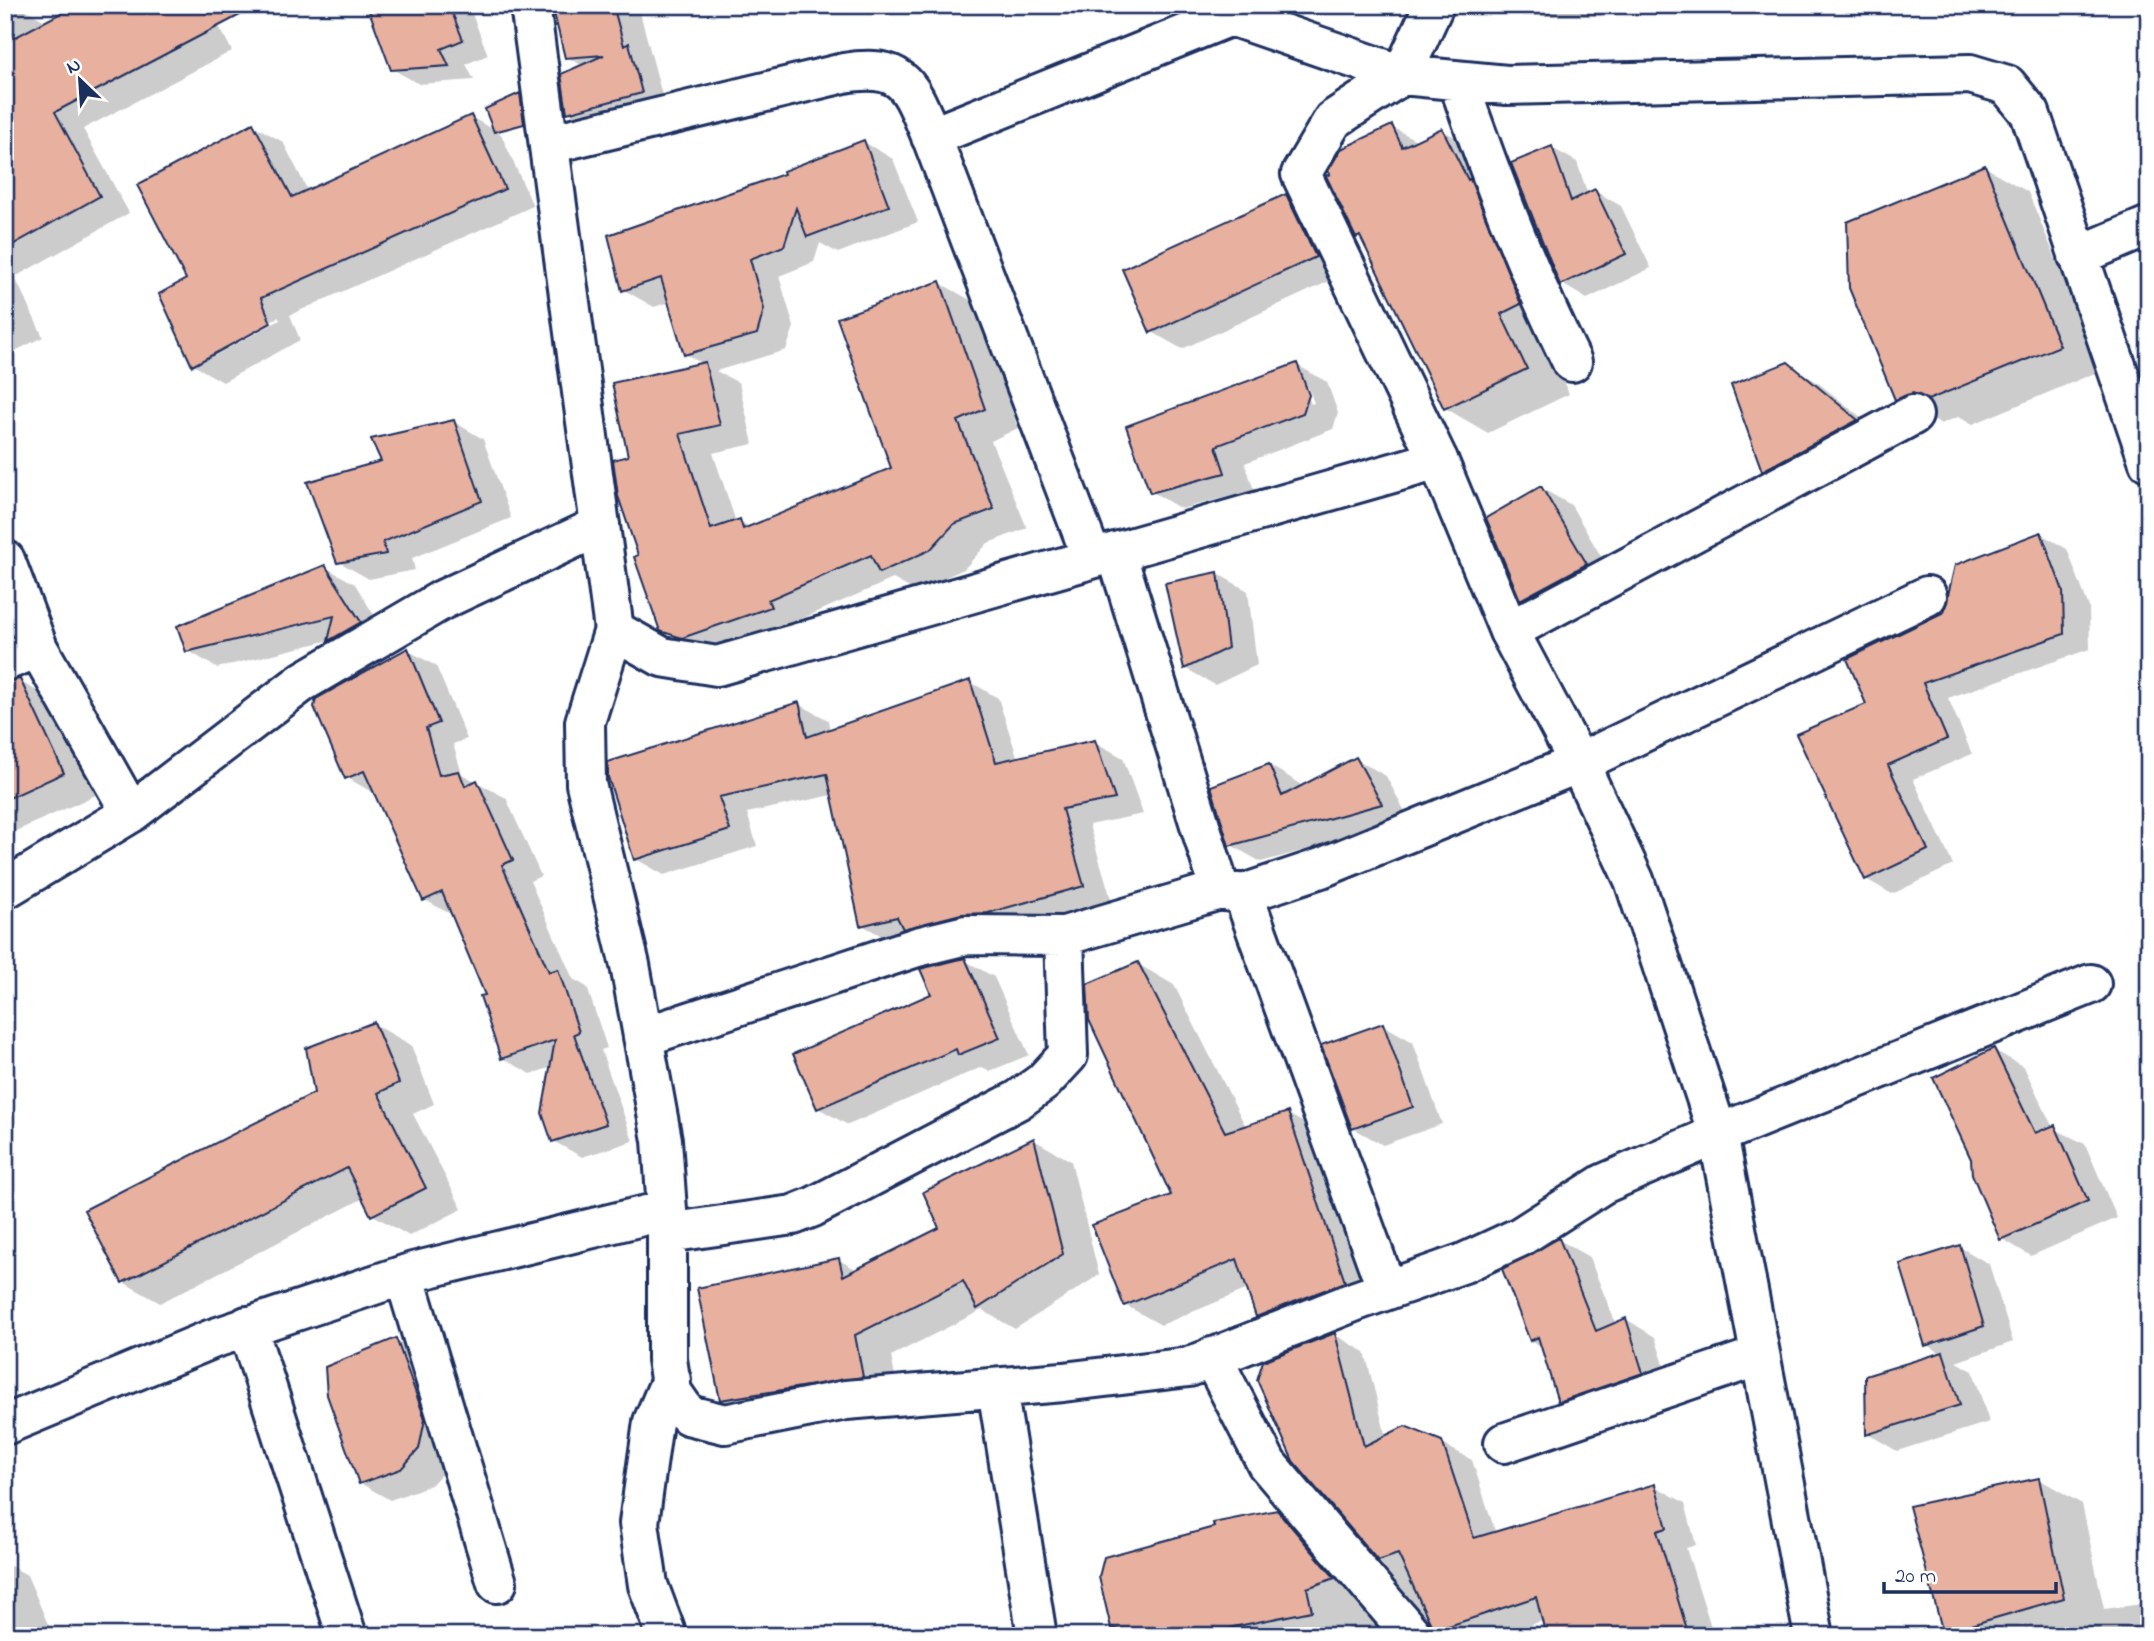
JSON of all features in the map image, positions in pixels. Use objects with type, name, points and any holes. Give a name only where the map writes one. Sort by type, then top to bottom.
[{"type":"street","points":[[530,5],[614,630],[585,722],[586,784],[630,965],[662,1140],[667,1222],[667,1359],[672,1392],[688,1415],[725,1424],[846,1400],[997,1388],[1189,1367],[1464,1263],[1520,1237],[1603,1184],[1718,1134],[2091,984]]},
{"type":"street","points":[[1434,5],[1402,75],[1333,120],[1301,174],[1438,460],[1509,631],[1579,763],[1634,880],[1718,1134],[1814,1636]]},
{"type":"street","points":[[931,137],[1221,11],[1402,75],[1458,81],[1521,85],[1970,74],[2007,85],[2030,113],[2149,462]]},
{"type":"street","points":[[549,144],[874,68],[893,75],[912,91],[1104,555],[1231,892],[1387,1290]]},
{"type":"street","points":[[1458,81],[1492,180],[1541,299],[1572,362]]},
{"type":"street","points":[[2078,256],[2149,226]]},
{"type":"street","points":[[1509,631],[1913,415]]},
{"type":"street","points":[[614,630],[662,657],[717,666],[1438,460]]},
{"type":"street","points":[[5,889],[131,813],[304,681],[442,600],[600,526]]},
{"type":"street","points":[[5,560],[21,654],[131,813]]},
{"type":"street","points":[[643,1037],[917,947],[966,935],[1064,936],[1231,892],[1369,849],[1579,763],[1927,596]]},
{"type":"street","points":[[5,1425],[247,1326],[404,1275],[667,1222],[793,1215],[813,1207],[1018,1100],[1043,1082],[1068,1055],[1064,936]]},
{"type":"street","points":[[404,1275],[497,1583]]},
{"type":"street","points":[[247,1326],[347,1636]]},
{"type":"street","points":[[1504,1443],[1759,1356]]},
{"type":"street","points":[[1212,1357],[1267,1464],[1413,1636]]},
{"type":"street","points":[[667,1636],[648,1585],[639,1522],[653,1422],[671,1380]]},
{"type":"street","points":[[997,1388],[1037,1636]]},
{"type":"building","points":[[76,5],[259,5],[55,112],[100,196],[5,249],[5,22],[14,38]]},
{"type":"building","points":[[367,5],[449,5],[463,40],[441,49],[449,66],[391,70]]},
{"type":"building","points":[[552,5],[613,5],[624,46],[629,43],[642,93],[567,113],[561,74],[604,55],[565,58]]},
{"type":"building","points":[[520,93],[524,124],[494,132],[485,109]]},
{"type":"building","points":[[471,115],[505,189],[261,298],[271,323],[192,366],[159,294],[186,279],[137,185],[253,123],[292,197]]},
{"type":"building","points":[[1392,125],[1402,147],[1442,128],[1468,180],[1470,179],[1521,304],[1501,314],[1527,369],[1444,409],[1360,236],[1356,238],[1326,176],[1330,174],[1328,171],[1341,149]]},
{"type":"building","points":[[864,140],[889,206],[807,237],[796,208],[784,246],[750,259],[764,309],[757,334],[684,355],[661,278],[622,291],[608,235],[784,174],[783,171]]},
{"type":"building","points":[[1552,146],[1571,201],[1595,189],[1626,254],[1560,285],[1511,163]]},
{"type":"building","points":[[1985,165],[2060,346],[1928,400],[1913,393],[1895,400],[1849,288],[1847,222]]},
{"type":"building","points":[[1286,194],[1316,257],[1150,333],[1122,269]]},
{"type":"building","points":[[940,281],[985,409],[958,421],[994,509],[954,524],[930,550],[879,573],[871,555],[768,600],[771,607],[682,638],[660,631],[634,557],[638,555],[618,496],[613,460],[628,456],[612,383],[705,362],[720,425],[680,434],[711,529],[740,519],[743,529],[891,468],[837,318]]},
{"type":"building","points":[[1788,362],[1858,420],[1762,471],[1731,385]]},
{"type":"building","points":[[1297,363],[1309,395],[1303,413],[1216,446],[1225,473],[1150,493],[1126,426]]},
{"type":"building","points":[[454,420],[482,501],[383,542],[386,554],[337,563],[307,482],[381,461],[371,439]]},
{"type":"building","points":[[1541,486],[1587,564],[1520,600],[1486,518]]},
{"type":"building","points":[[2041,532],[2063,591],[2064,634],[1923,683],[1947,739],[1888,765],[1928,850],[1865,880],[1796,734],[1866,704],[1847,659],[1944,612],[1955,565]]},
{"type":"building","points":[[325,565],[361,622],[328,641],[334,616],[186,652],[177,626]]},
{"type":"building","points":[[1218,572],[1228,648],[1184,669],[1165,583]]},
{"type":"building","points":[[408,648],[439,723],[426,728],[439,775],[459,771],[465,786],[477,780],[513,860],[502,865],[549,972],[558,969],[579,1032],[574,1034],[606,1124],[552,1142],[542,1113],[555,1040],[501,1059],[480,996],[485,995],[442,892],[423,901],[364,771],[345,779],[314,707],[316,699]]},
{"type":"building","points":[[20,679],[64,773],[5,800],[5,682]]},
{"type":"building","points":[[970,680],[996,762],[1095,740],[1115,799],[1062,809],[1084,886],[988,913],[961,914],[903,929],[897,917],[860,926],[827,774],[719,797],[730,830],[634,860],[608,777],[608,762],[799,702],[807,737]]},
{"type":"building","points":[[1356,757],[1382,804],[1229,846],[1211,786],[1269,764],[1282,796]]},
{"type":"building","points":[[965,958],[1000,1038],[958,1055],[956,1049],[817,1109],[793,1054],[931,994],[920,969]]},
{"type":"building","points":[[1138,962],[1225,1132],[1288,1112],[1345,1282],[1256,1317],[1237,1259],[1124,1306],[1092,1225],[1171,1195],[1089,1020],[1087,984]]},
{"type":"building","points":[[374,1022],[399,1083],[378,1093],[426,1188],[371,1216],[347,1168],[122,1283],[84,1210],[314,1093],[306,1048]]},
{"type":"building","points":[[1383,1023],[1413,1107],[1352,1129],[1321,1045]]},
{"type":"building","points":[[1994,1048],[2035,1133],[2055,1125],[2088,1201],[2000,1240],[1972,1174],[1971,1159],[1933,1078]]},
{"type":"building","points":[[1034,1138],[1063,1254],[977,1309],[963,1281],[855,1335],[863,1377],[720,1400],[697,1288],[839,1258],[843,1276],[939,1228],[923,1192]]},
{"type":"building","points":[[1559,1238],[1596,1331],[1626,1318],[1643,1373],[1558,1402],[1538,1337],[1530,1341],[1502,1269]]},
{"type":"building","points":[[1960,1245],[1984,1326],[1925,1346],[1900,1264]]},
{"type":"building","points":[[1335,1333],[1364,1446],[1405,1426],[1442,1441],[1474,1538],[1655,1484],[1667,1528],[1657,1531],[1689,1636],[1546,1636],[1536,1597],[1434,1631],[1398,1554],[1378,1561],[1293,1461],[1257,1380],[1263,1361]]},
{"type":"building","points":[[396,1338],[425,1419],[419,1449],[401,1469],[359,1484],[327,1395],[325,1367]]},
{"type":"building","points":[[1943,1352],[1960,1405],[1866,1435],[1865,1376]]},
{"type":"building","points":[[2039,1478],[2064,1598],[1943,1633],[1909,1506]]},
{"type":"building","points":[[1277,1510],[1335,1578],[1307,1588],[1312,1611],[1233,1627],[1216,1636],[1148,1636],[1111,1628],[1099,1577],[1104,1557],[1214,1527],[1213,1523]]}]
